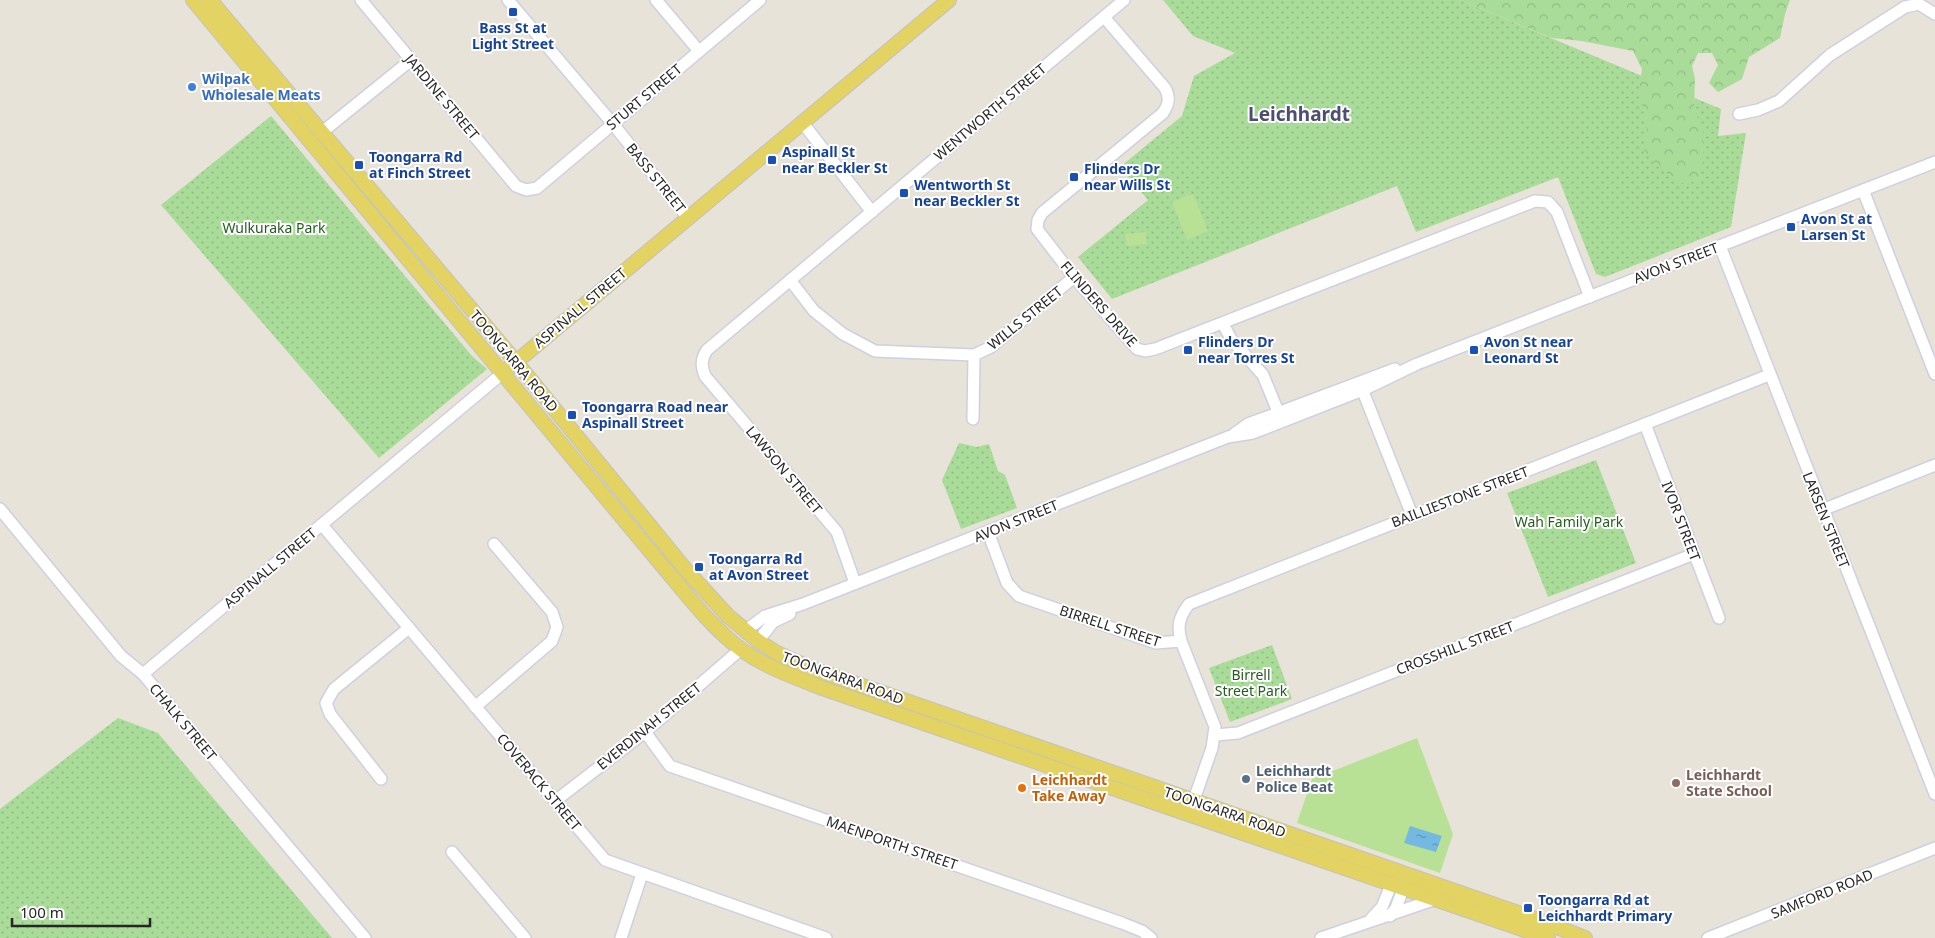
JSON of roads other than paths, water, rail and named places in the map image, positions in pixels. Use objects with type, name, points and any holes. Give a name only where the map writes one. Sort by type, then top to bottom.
[{"type":"main road","name":"TOONGARRA ROAD","points":[[193,0],[684,591],[719,629],[741,649],[770,667],[822,688],[1403,874],[1585,938]]},
{"type":"main road","name":"TOONGARRA ROAD","points":[[210,0],[516,362],[686,570],[728,616],[758,642],[808,667],[1192,808],[1397,887],[1436,898],[1548,938]]},
{"type":"main road","name":"ASPINALL STREET","points":[[504,372],[949,0]]},
{"type":"main road","points":[[741,649],[745,631]]},
{"type":"main road","points":[[741,649],[758,642]]},
{"type":"main road","points":[[1397,887],[1403,874]]},
{"type":"street","name":"JARDINE STREET","points":[[361,0],[516,186],[526,190]]},
{"type":"street","name":"BASS STREET","points":[[508,0],[613,124],[688,218]]},
{"type":"street","points":[[656,0],[699,51]]},
{"type":"street","name":"STURT STREET","points":[[526,190],[537,188],[760,0]]},
{"type":"street","name":"WENTWORTH STREET","points":[[702,363],[707,350],[1124,0]]},
{"type":"street","points":[[1739,114],[1758,110],[1780,101],[1830,55],[1905,7],[1919,4],[1935,14]]},
{"type":"street","name":"FLINDERS DRIVE","points":[[1104,17],[1165,88],[1169,102],[1163,113],[1040,216],[1037,225],[1038,233],[1074,277],[1131,343],[1141,350],[1150,351],[1223,324],[1535,200],[1548,202],[1558,212],[1590,297]]},
{"type":"street","points":[[321,133],[411,60]]},
{"type":"street","points":[[802,122],[872,212]]},
{"type":"street","name":"AVON STREET","points":[[745,631],[765,616],[804,604],[1228,437],[1248,424],[1280,417],[1361,386],[1382,372],[1417,364],[1935,162]]},
{"type":"street","points":[[1863,190],[1935,374]]},
{"type":"street","name":"LARSEN STREET","points":[[1720,246],[1935,794]]},
{"type":"street","name":"WILLS STREET","points":[[790,280],[814,311],[843,334],[875,351],[974,355],[991,347],[1074,277]]},
{"type":"street","points":[[1223,324],[1231,338],[1263,374],[1280,417]]},
{"type":"street","points":[[973,419],[974,355]]},
{"type":"street","name":"LAWSON STREET","points":[[702,363],[705,376],[837,532],[855,584]]},
{"type":"street","name":"ASPINALL STREET","points":[[143,674],[504,372]]},
{"type":"street","name":"BAILLIESTONE STREET","points":[[1181,642],[1177,628],[1181,615],[1189,604],[1769,374]]},
{"type":"street","points":[[1361,386],[1412,515]]},
{"type":"street","name":"IVOR STREET","points":[[1645,424],[1719,618]]},
{"type":"street","points":[[1822,510],[1935,465]]},
{"type":"street","name":"CHALK STREET","points":[[0,508],[121,656],[143,674],[365,938]]},
{"type":"street","name":"COVERACK STREET","points":[[322,525],[604,860],[826,938]]},
{"type":"street","name":"BIRRELL STREET","points":[[988,532],[1007,584],[1020,596],[1156,643],[1181,642],[1215,727],[1216,735]]},
{"type":"street","points":[[475,707],[552,642],[557,626],[552,612],[494,544]]},
{"type":"street","name":"CROSSHILL STREET","points":[[1216,735],[1238,733],[1694,554]]},
{"type":"street","name":"AVON STREET","points":[[758,642],[773,622],[804,604]]},
{"type":"street","points":[[381,779],[330,714],[326,703],[334,688],[409,628]]},
{"type":"street","name":"EVERDINAH STREET","points":[[555,801],[645,732],[741,649]]},
{"type":"street","name":"MAENPORTH STREET","points":[[645,732],[670,766],[1122,923],[1142,931],[1151,938]]},
{"type":"street","points":[[1192,808],[1216,735]]},
{"type":"street","name":"SAMFORD ROAD","points":[[1708,938],[1935,848]]},
{"type":"street","points":[[452,852],[525,938]]},
{"type":"street","points":[[621,938],[642,874]]},
{"type":"street","points":[[1390,916],[1396,908],[1397,887]]},
{"type":"street","points":[[1372,920],[1397,887]]},
{"type":"street","points":[[1321,938],[1372,920],[1390,916],[1436,898]]},
{"type":"water","points":[[1410,826],[1442,836],[1436,852],[1404,843]]},
{"type":"place","name":"Bass St at Light Street","points":[[513,12]]},
{"type":"place","name":"Wilpak Wholesale Meats","points":[[192,87]]},
{"type":"place","name":"Aspinall St near Beckler St","points":[[772,160]]},
{"type":"place","name":"Toongarra Rd at Finch Street","points":[[359,165]]},
{"type":"place","name":"Flinders Dr near Wills St","points":[[1074,177]]},
{"type":"place","name":"Wentworth St near Beckler St","points":[[904,193]]},
{"type":"place","name":"Avon St at Larsen St","points":[[1791,227]]},
{"type":"place","name":"Flinders Dr near Torres St","points":[[1188,350]]},
{"type":"place","name":"Avon St near Leonard St","points":[[1474,350]]},
{"type":"place","name":"Toongarra Road near Aspinall Street","points":[[572,415]]},
{"type":"place","name":"Toongarra Rd at Avon Street","points":[[699,567]]},
{"type":"place","name":"Leichhardt Police Beat","points":[[1246,779]]},
{"type":"place","name":"Leichhardt State School","points":[[1676,783]]},
{"type":"place","name":"Leichhardt Take Away","points":[[1022,788]]},
{"type":"place","name":"Toongarra Rd at Leichhardt Primary","points":[[1528,908]]},
{"type":"district","name":"Leichhardt","points":[[1299,114]]},
{"type":"park label","name":"Wulkuraka Park","points":[[274,228]]},
{"type":"park label","name":"Wah Family Park","points":[[1569,522]]},
{"type":"park label","name":"Birrell Street Park","points":[[1251,684]]}]
